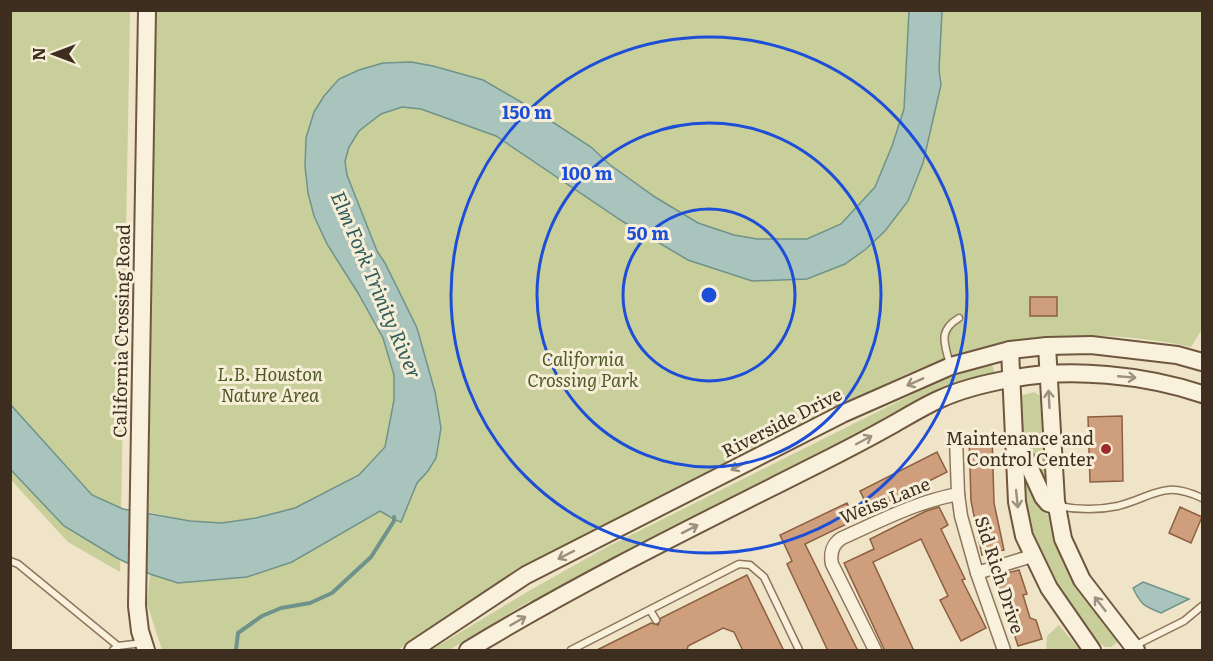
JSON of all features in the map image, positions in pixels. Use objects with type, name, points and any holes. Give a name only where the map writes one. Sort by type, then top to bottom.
[{"type":"main road","name":"California Crossing Road","points":[[144,647],[139,623],[137,588],[147,10]]},
{"type":"main road","name":"Riverside Drive","points":[[413,651],[526,575],[842,414],[951,366],[1010,350],[1047,346],[1107,346],[1177,355],[1203,362]]},
{"type":"main road","points":[[1047,346],[1057,506],[1063,539],[1082,580],[1132,649]]},
{"type":"main road","points":[[1010,350],[1017,501],[1023,536],[1063,611],[1092,651]]},
{"type":"main road","points":[[468,651],[571,591],[940,399],[973,387],[1011,378],[1096,374],[1137,377],[1203,394]]},
{"type":"main road","points":[[1014,434],[1043,497],[1048,503],[1057,506]]},
{"type":"street","name":"Sid Rich Drive","points":[[956,438],[958,494],[964,532],[1004,651]]},
{"type":"street","name":"Weiss Lane","points":[[875,651],[832,564],[832,550],[842,538],[904,510],[931,499],[958,494]]},
{"type":"street","points":[[977,573],[1032,556]]},
{"type":"lane","points":[[951,366],[945,341],[945,329],[959,318]]},
{"type":"lane","points":[[1057,506],[1084,510],[1116,506],[1173,488],[1186,490],[1203,498]]},
{"type":"lane","points":[[10,561],[18,564],[116,648],[144,647]]},
{"type":"lane","points":[[571,651],[739,564],[750,565],[764,577],[799,651]]},
{"type":"lane","points":[[1132,649],[1184,621],[1203,606]]},
{"type":"lane","points":[[650,610],[656,620]]},
{"type":"green space","points":[[11,11],[130,11],[120,572],[68,542],[11,480]]},
{"type":"green space","name":"L.B. Houston Nature Area","points":[[155,11],[909,11],[904,109],[875,187],[841,224],[807,239],[757,239],[734,235],[698,223],[655,197],[609,164],[591,147],[483,80],[411,62],[383,64],[359,70],[305,166],[308,193],[314,216],[383,338],[394,375],[394,400],[385,447],[359,475],[295,508],[256,518],[222,523],[190,521],[148,512]]},
{"type":"green space","name":"California Crossing Park","points":[[942,11],[1202,11],[1202,329],[1191,347],[1154,340],[1117,337],[1045,338],[975,350],[939,361],[904,375],[835,411],[414,639],[398,650],[162,650],[147,604],[150,574],[178,583],[247,577],[292,562],[380,511],[401,522],[417,483],[436,458],[441,427],[435,392],[417,328],[377,251],[347,175],[345,161],[349,147],[359,131],[381,114],[402,107],[421,109],[496,136],[622,221],[688,260],[752,281],[908,201],[923,163],[941,85],[939,70]]},
{"type":"green space","points":[[992,364],[995,373],[960,383],[533,605],[530,601],[449,650],[431,650],[605,548],[931,385]]},
{"type":"green space","points":[[1034,392],[1042,397],[1045,486],[1041,487],[1020,425],[1020,396]]},
{"type":"green space","points":[[1022,464],[1039,508],[1050,517],[1060,550],[1119,641],[1111,647],[1105,647],[1092,637],[1055,584],[1027,522]]},
{"type":"green space","points":[[1059,625],[1080,650],[1046,650],[1047,636]]},
{"type":"water","name":"Elm Fork Trinity River","points":[[909,11],[942,11],[939,70],[941,85],[923,163],[908,201],[885,231],[845,264],[807,279],[752,281],[688,260],[622,221],[496,136],[421,109],[402,107],[381,114],[359,131],[349,147],[345,161],[347,175],[377,251],[417,328],[435,392],[441,428],[436,458],[417,483],[401,522],[380,511],[292,562],[247,577],[178,583],[150,574],[117,558],[64,526],[11,470],[10,404],[92,495],[123,509],[190,521],[222,523],[256,518],[295,508],[359,475],[385,447],[394,400],[394,375],[383,338],[327,244],[314,216],[308,193],[305,166],[306,138],[314,112],[339,79],[383,63],[411,62],[483,80],[591,147],[609,164],[655,197],[698,223],[734,235],[757,239],[807,239],[841,224],[875,187],[904,109]]},
{"type":"water","points":[[1143,582],[1189,599],[1161,613],[1138,598],[1133,588]]},
{"type":"building","points":[[1030,297],[1057,297],[1057,316],[1030,316]]},
{"type":"building","name":"Maintenance and Control Center","points":[[1122,416],[1123,481],[1090,482],[1088,417]]},
{"type":"building","points":[[992,435],[994,503],[1004,550],[982,555],[971,501],[969,436]]},
{"type":"building","points":[[937,452],[947,472],[870,511],[860,491]]},
{"type":"building","points":[[847,503],[855,520],[805,544],[858,651],[828,651],[787,564],[792,561],[780,535]]},
{"type":"building","points":[[939,507],[948,525],[941,529],[965,579],[962,580],[986,628],[961,641],[940,600],[948,596],[921,539],[873,562],[914,651],[885,651],[844,563],[874,549],[870,539],[926,511]]},
{"type":"building","points":[[1180,507],[1202,517],[1191,543],[1169,533]]},
{"type":"building","points":[[1019,570],[1027,594],[1023,595],[1030,618],[1036,620],[1042,639],[1018,646],[998,584],[998,575]]},
{"type":"building","points":[[747,575],[784,651],[743,651],[734,632],[723,628],[688,646],[687,651],[595,651],[651,623],[658,625],[661,618]]},
{"type":"waterway","points":[[236,650],[238,633],[262,616],[281,608],[310,603],[332,593],[371,557],[394,521],[394,517]]},
{"type":"place","name":"Maintenance and Control Center","points":[[1106,449]]}]
